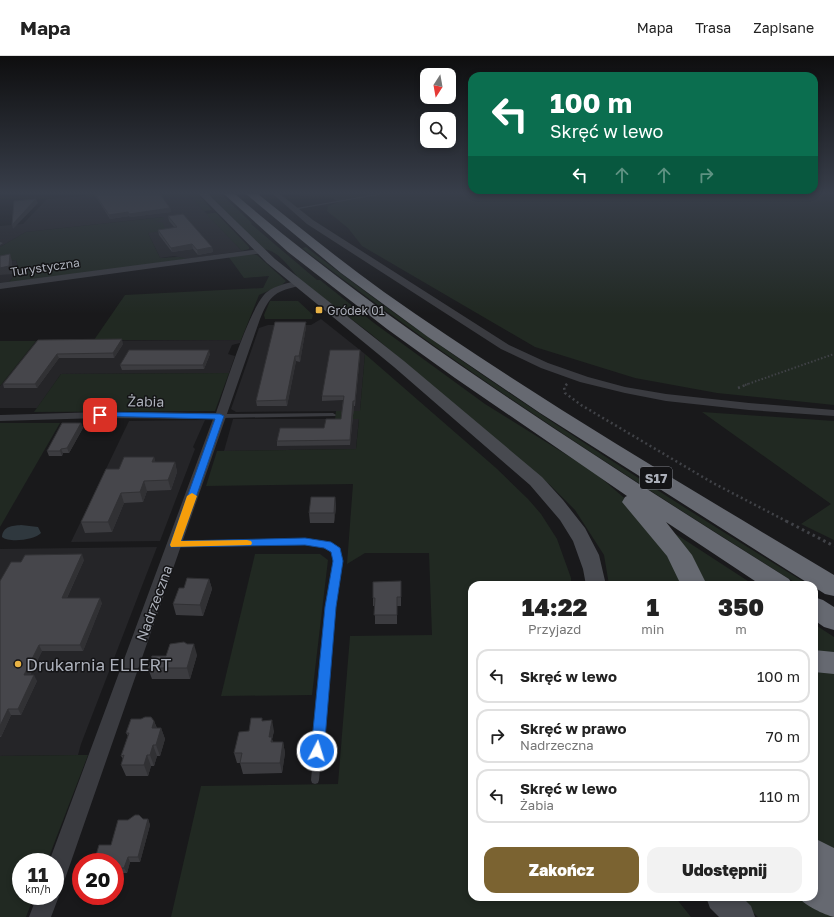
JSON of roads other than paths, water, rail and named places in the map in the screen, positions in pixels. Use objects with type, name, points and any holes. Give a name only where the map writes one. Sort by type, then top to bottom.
[{"type":"highway","name":"S17","points":[[274,234],[406,336],[602,471],[774,581]]},
{"type":"highway","name":"S17","points":[[300,234],[378,294],[490,370],[633,463],[831,585]]},
{"type":"highway","points":[[602,471],[660,529],[680,557],[692,581]]},
{"type":"highway","points":[[818,610],[834,620]]},
{"type":"highway","points":[[818,661],[834,663]]},
{"type":"highway","points":[[818,858],[834,868]]},
{"type":"highway","points":[[818,890],[834,899]]},
{"type":"street","points":[[243,234],[260,251],[299,284],[399,364],[536,481],[568,516],[582,539],[588,553],[595,581]]},
{"type":"street","points":[[329,234],[505,347],[529,359],[573,376],[600,385],[638,394],[685,401],[834,413]]},
{"type":"street","name":"Turystyczna","points":[[0,286],[260,251]]},
{"type":"street","name":"Nadrzeczna","points":[[63,853],[255,319],[266,296],[277,289],[299,284]]},
{"type":"street","name":"Żabia","points":[[0,418],[100,415],[220,416]]},
{"type":"street","points":[[725,901],[740,917]]},
{"type":"street","points":[[40,917],[45,905]]},
{"type":"lane","points":[[220,416],[333,415]]},
{"type":"lane","points":[[175,545],[305,542],[327,544],[336,551],[338,561],[331,607],[315,780]]},
{"type":"place","name":"Gródek 01","points":[[319,310]]},
{"type":"place","name":"Drukarnia ELLERT","points":[[18,664]]}]
